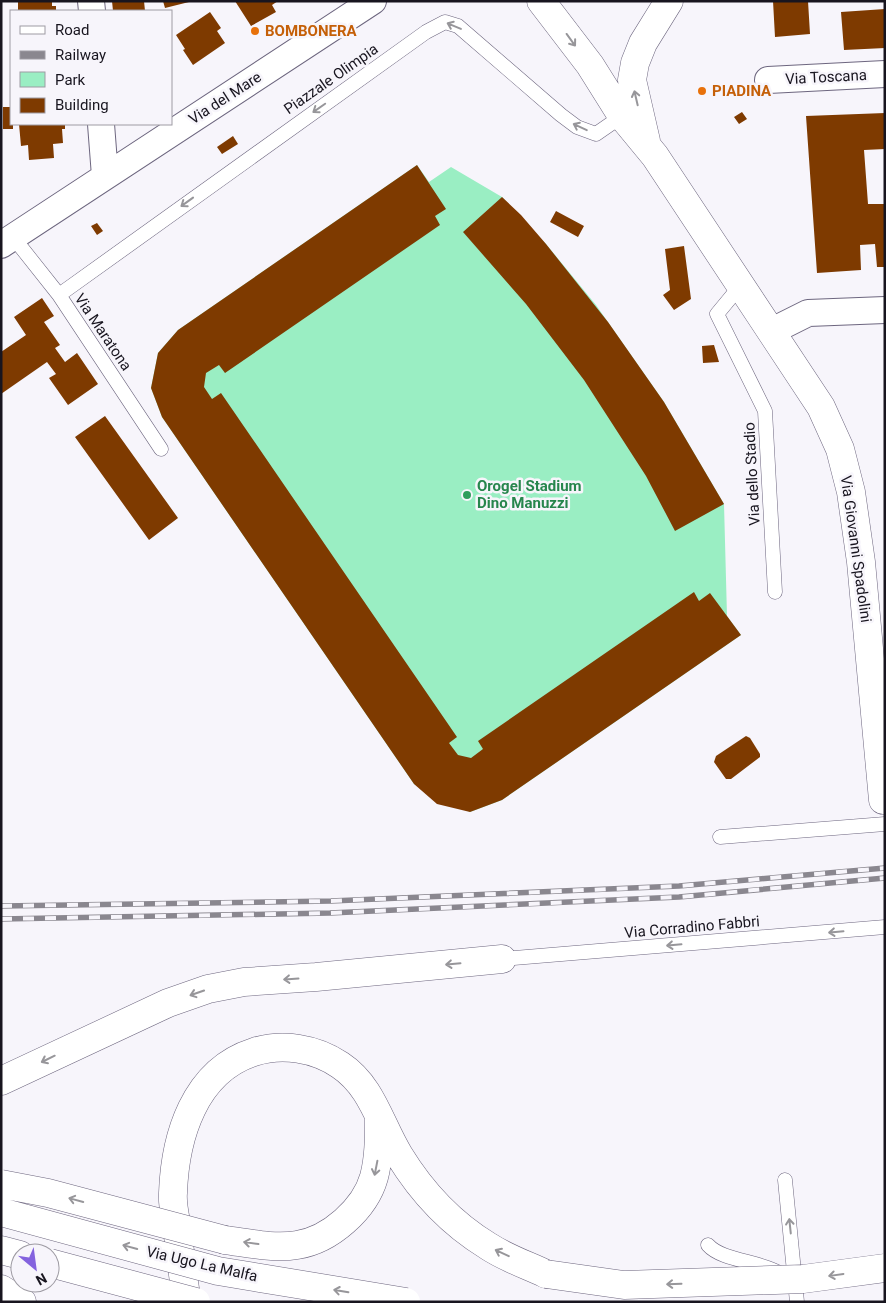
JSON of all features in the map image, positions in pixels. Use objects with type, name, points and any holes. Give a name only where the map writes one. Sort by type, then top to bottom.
[{"type":"main road","points":[[541,1],[590,65],[622,116],[647,145]]},
{"type":"main road","points":[[647,145],[632,80],[643,43],[669,1]]},
{"type":"main road","name":"Via Giovanni Spadolini","points":[[647,145],[821,407],[840,449],[852,492],[861,562],[884,812]]},
{"type":"main road","points":[[1,1081],[168,1003],[208,989],[244,982],[502,959]]},
{"type":"main road","points":[[187,1302],[172,1194],[178,1154],[192,1104],[205,1084],[241,1056],[278,1046],[319,1054],[340,1064],[357,1078],[370,1096],[379,1119],[399,1155],[417,1181],[452,1220],[489,1247],[546,1274],[624,1285],[803,1280],[885,1268]]},
{"type":"main road","points":[[1,1184],[48,1193],[225,1240],[276,1246],[298,1245],[318,1239],[334,1229],[352,1214],[366,1194],[374,1177],[378,1152],[379,1119]]},
{"type":"main road","name":"Via Ugo La Malfa","points":[[1,1212],[218,1271],[406,1302]]},
{"type":"main road","points":[[60,1266],[196,1302]]},
{"type":"main road","points":[[1,1289],[22,1302]]},
{"type":"street","name":"Via del Mare","points":[[7,241],[373,1]]},
{"type":"street","name":"Via Toscana","points":[[768,80],[885,74]]},
{"type":"street","points":[[101,125],[105,176]]},
{"type":"street","points":[[772,331],[808,313],[885,310]]},
{"type":"lane","name":"Piazzale Olimpia","points":[[59,295],[418,38],[445,22],[458,26],[560,115],[577,127],[596,134],[622,116]]},
{"type":"lane","name":"Via Maratona","points":[[7,241],[59,295],[161,450]]},
{"type":"lane","name":"Via dello Stadio","points":[[741,285],[716,314],[765,411],[775,592]]},
{"type":"lane","points":[[720,836],[884,812]]},
{"type":"lane","name":"Via Corradino Fabbri","points":[[502,959],[885,927]]},
{"type":"lane","points":[[785,1180],[796,1297]]},
{"type":"lane","points":[[708,1245],[718,1253],[764,1266],[781,1275],[796,1297]]},
{"type":"lane","points":[[764,1266],[779,1262],[792,1248]]},
{"type":"green space","name":"Orogel Stadium Dino Manuzzi","points":[[417,165],[429,182],[451,167],[502,197],[546,244],[596,305],[664,402],[724,504],[727,616],[741,635],[502,800],[470,812],[414,784],[162,417],[151,388],[158,353],[178,330]]},
{"type":"building","points":[[18,1],[52,1],[52,6],[56,6],[56,10],[18,10]]},
{"type":"building","points":[[112,1],[144,1],[145,10],[113,10]]},
{"type":"building","points":[[163,1],[189,1],[189,2],[165,8]]},
{"type":"building","points":[[235,1],[278,1],[272,5],[276,12],[251,26]]},
{"type":"building","points":[[773,1],[808,1],[810,34],[775,37]]},
{"type":"building","points":[[885,9],[885,48],[844,50],[841,12]]},
{"type":"building","points":[[210,12],[221,28],[217,31],[225,43],[193,65],[176,35]]},
{"type":"building","points":[[3,107],[10,107],[10,125],[13,125],[13,129],[3,129]]},
{"type":"building","points":[[742,112],[747,119],[739,124],[734,117]]},
{"type":"building","points":[[885,113],[885,149],[864,150],[868,204],[885,204],[885,267],[877,267],[875,244],[860,245],[861,270],[817,273],[806,116]]},
{"type":"building","points":[[19,125],[65,125],[65,129],[62,129],[63,143],[53,144],[54,158],[29,160],[28,145],[21,146]]},
{"type":"building","points":[[233,136],[238,144],[222,154],[217,147]]},
{"type":"building","points":[[417,165],[446,209],[435,216],[440,225],[225,373],[219,365],[206,373],[204,387],[212,399],[221,393],[457,737],[449,743],[458,755],[471,758],[483,749],[478,741],[694,592],[699,601],[710,593],[741,635],[502,800],[470,812],[437,804],[414,784],[162,417],[151,388],[158,353],[178,330]]},
{"type":"building","points":[[502,197],[521,215],[546,244],[608,322],[664,402],[724,504],[675,531],[646,476],[584,380],[526,304],[463,232]]},
{"type":"building","points":[[556,211],[584,226],[578,237],[550,222]]},
{"type":"building","points":[[97,223],[103,231],[97,235],[91,226]]},
{"type":"building","points":[[684,246],[691,299],[674,310],[663,295],[670,290],[665,249]]},
{"type":"building","points":[[42,298],[54,316],[44,322],[60,345],[55,348],[65,362],[77,353],[98,384],[68,405],[49,378],[56,374],[47,362],[1,394],[1,352],[26,335],[14,317]]},
{"type":"building","points":[[714,345],[719,362],[703,363],[702,346]]},
{"type":"building","points":[[105,416],[178,518],[149,540],[75,437]]},
{"type":"building","points":[[746,736],[750,738],[760,757],[731,779],[726,779],[714,762],[716,756]]},
{"type":"railway","points":[[1,906],[331,901],[679,886],[885,868]]},
{"type":"railway","points":[[1,919],[330,913],[679,897],[885,878]]},
{"type":"place","name":"BOMBONERA","points":[[255,31]]},
{"type":"place","name":"PIADINA","points":[[702,91]]},
{"type":"place","name":"Orogel Stadium Dino Manuzzi","points":[[467,495]]}]
